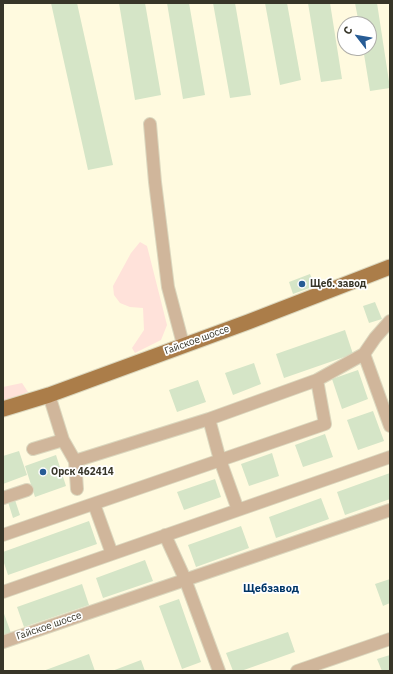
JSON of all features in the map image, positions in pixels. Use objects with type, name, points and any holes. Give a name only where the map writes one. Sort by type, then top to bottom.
[{"type":"main road","name":"Гайское шоссе","points":[[3,409],[49,395],[183,344],[248,322],[390,267]]},
{"type":"street","points":[[150,124],[155,182],[168,287],[183,344]]},
{"type":"street","points":[[76,461],[209,418],[317,380],[364,354],[375,338],[390,321]]},
{"type":"street","points":[[364,354],[390,426]]},
{"type":"street","points":[[3,536],[325,424],[317,380]]},
{"type":"street","points":[[49,395],[63,440],[76,461],[77,488]]},
{"type":"street","points":[[209,418],[220,460],[238,510]]},
{"type":"street","points":[[34,449],[63,440]]},
{"type":"street","points":[[3,592],[390,457]]},
{"type":"street","points":[[3,498],[27,490]]},
{"type":"street","points":[[94,504],[112,554]]},
{"type":"street","name":"Гайское шоссе","points":[[3,642],[390,510]]},
{"type":"street","points":[[165,535],[185,579],[219,671]]},
{"type":"street","points":[[305,670],[390,639]]},
{"type":"shaded area","points":[[140,242],[147,246],[167,325],[161,340],[135,353],[132,348],[144,330],[143,308],[130,307],[120,303],[114,295],[113,286],[131,253]]},
{"type":"shaded area","points":[[22,383],[28,392],[3,401],[3,387]]},
{"type":"building","points":[[51,3],[77,3],[113,165],[88,170]]},
{"type":"building","points":[[119,3],[145,3],[161,95],[135,100]]},
{"type":"building","points":[[167,3],[189,3],[205,95],[183,99]]},
{"type":"building","points":[[213,3],[235,3],[251,95],[230,98]]},
{"type":"building","points":[[265,3],[287,3],[301,80],[280,85]]},
{"type":"building","points":[[308,3],[330,3],[337,56],[338,56],[342,79],[321,82]]},
{"type":"building","points":[[355,3],[377,3],[390,88],[370,91],[364,56],[377,56],[377,16],[357,16]]},
{"type":"building","name":"Щеб. завод","points":[[310,274],[315,286],[293,294],[289,282]]},
{"type":"building","points":[[375,302],[382,319],[369,323],[363,306]]},
{"type":"building","points":[[345,330],[353,354],[284,378],[276,354]]},
{"type":"building","points":[[254,363],[261,384],[233,395],[225,373]]},
{"type":"building","points":[[358,370],[368,399],[342,409],[332,379]]},
{"type":"building","points":[[198,380],[206,402],[177,412],[169,390]]},
{"type":"building","points":[[373,411],[384,441],[358,450],[347,420]]},
{"type":"building","points":[[325,434],[333,457],[303,467],[295,445]]},
{"type":"building","points":[[19,451],[27,475],[3,484],[3,456]]},
{"type":"building","points":[[272,453],[279,476],[249,486],[241,464]]},
{"type":"building","points":[[56,455],[66,486],[35,497],[25,466]]},
{"type":"building","points":[[390,473],[390,499],[345,515],[337,492]]},
{"type":"building","points":[[215,479],[221,497],[184,510],[177,492]]},
{"type":"building","points":[[321,498],[329,519],[276,538],[269,517]]},
{"type":"building","points":[[15,500],[20,515],[13,518],[8,502]]},
{"type":"building","points":[[89,521],[97,544],[8,575],[3,560],[3,552]]},
{"type":"building","points":[[241,526],[249,548],[196,567],[188,545]]},
{"type":"building","points":[[145,560],[153,581],[103,598],[96,578]]},
{"type":"building","points":[[390,579],[390,603],[383,606],[375,584]]},
{"type":"building","points":[[82,584],[89,605],[24,627],[17,607]]},
{"type":"building","points":[[179,599],[201,662],[182,669],[159,606]]},
{"type":"building","points":[[3,611],[11,633],[3,636]]},
{"type":"building","points":[[288,632],[295,652],[241,671],[233,671],[226,653]]},
{"type":"building","points":[[89,654],[95,671],[43,671]]},
{"type":"building","points":[[390,655],[390,671],[382,671],[377,659]]},
{"type":"building","points":[[141,660],[145,671],[112,671]]},
{"type":"place","name":"Щеб. завод","points":[[302,284]]},
{"type":"place","name":"Орск 462414","points":[[43,472]]},
{"type":"district","name":"Щебзавод","points":[[271,589]]}]
